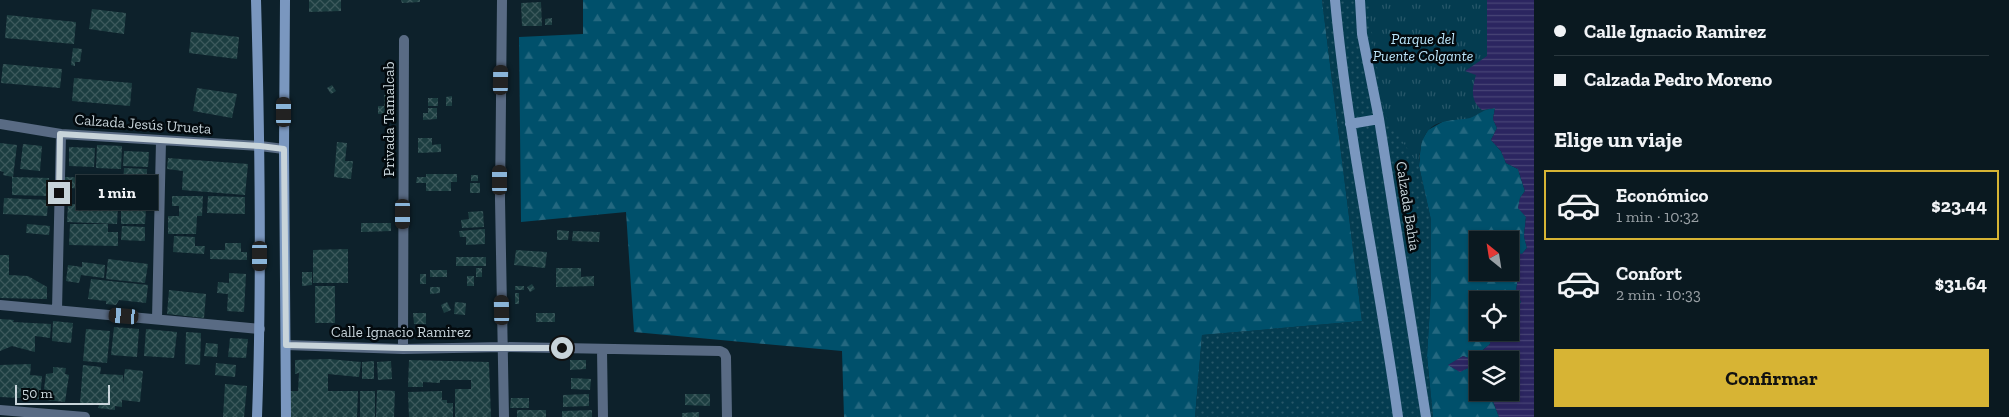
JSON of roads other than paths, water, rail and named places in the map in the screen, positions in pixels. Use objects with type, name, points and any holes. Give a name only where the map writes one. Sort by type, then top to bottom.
[{"type":"main road","points":[[256,0],[260,146],[260,329],[257,417]]},
{"type":"main road","points":[[285,0],[286,417]]},
{"type":"main road","points":[[1335,0],[1350,124],[1386,330],[1398,417]]},
{"type":"main road","name":"Calzada Bahía","points":[[1360,0],[1362,34],[1379,119],[1426,417]]},
{"type":"main road","points":[[1350,124],[1379,119]]},
{"type":"street","points":[[502,0],[500,199],[504,417]]},
{"type":"street","name":"Privada Tamalcab","points":[[403,348],[404,40]]},
{"type":"street","name":"Calzada Jesús Urueta","points":[[0,124],[60,134],[284,149]]},
{"type":"street","points":[[57,310],[60,134]]},
{"type":"street","points":[[157,319],[161,141]]},
{"type":"street","points":[[0,306],[260,329]]},
{"type":"street","name":"Calle Ignacio Ramirez","points":[[286,345],[720,351],[726,357],[727,417]]},
{"type":"street","points":[[602,349],[603,417]]},
{"type":"street","points":[[0,410],[85,417]]},
{"type":"park label","name":"Parque del Puente Colgante","points":[[1423,48]]}]
